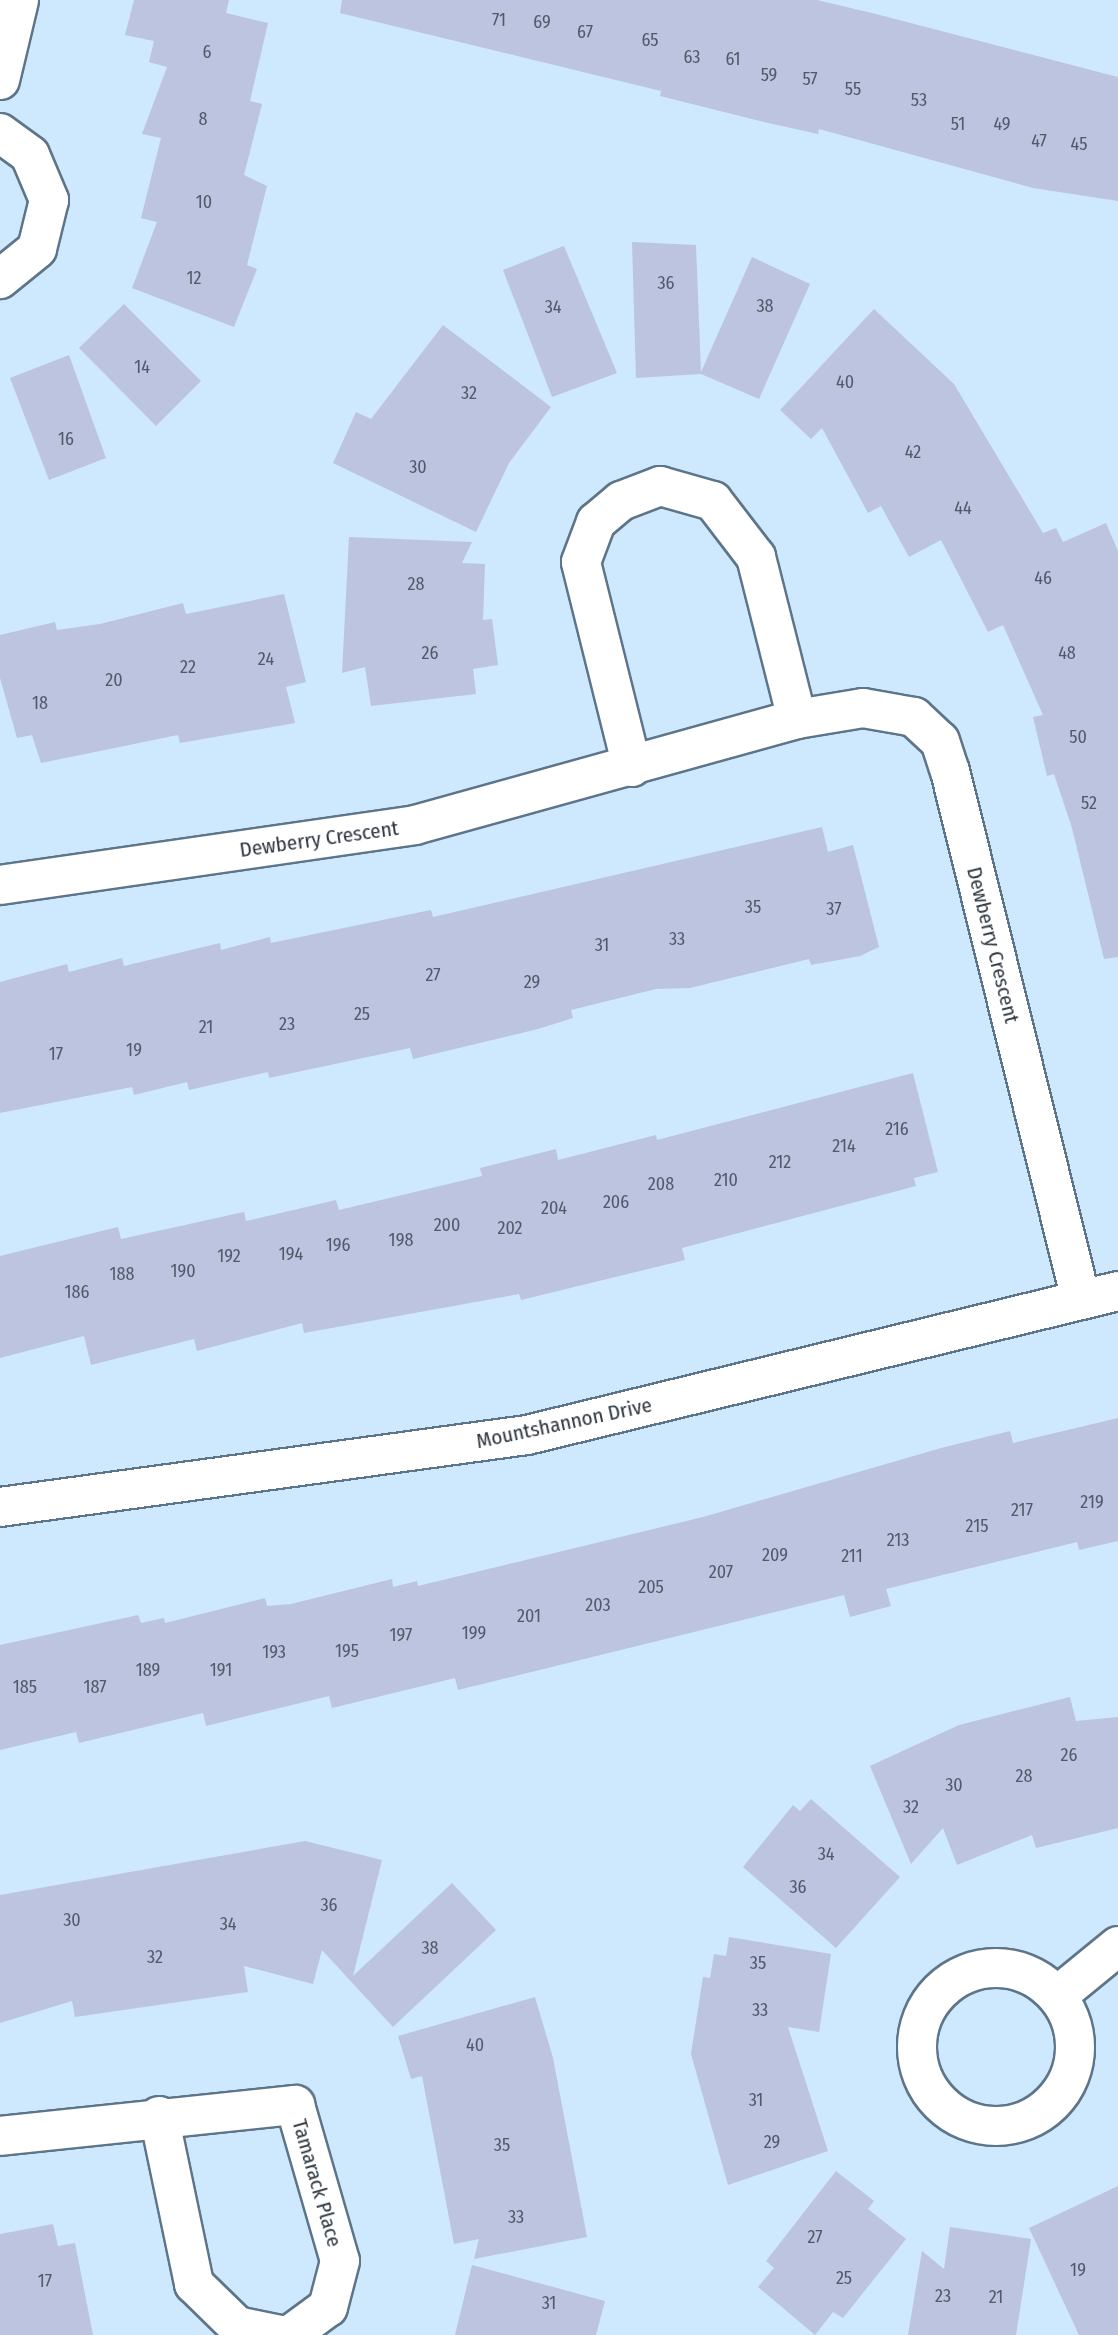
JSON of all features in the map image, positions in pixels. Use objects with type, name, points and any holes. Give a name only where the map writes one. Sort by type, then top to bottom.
[{"type":"street","points":[[0,80],[19,0]]},
{"type":"street","points":[[0,133],[30,155],[49,201],[37,249],[0,279]]},
{"type":"street","points":[[632,767],[581,562],[596,522],[621,501],[660,486],[713,501],[756,557],[797,719]]},
{"type":"street","name":"Dewberry Crescent","points":[[0,885],[415,825],[632,767],[797,719],[863,708],[914,717],[940,741],[1081,1300]]},
{"type":"street","name":"Mountshannon Drive","points":[[0,1507],[527,1435],[1118,1291]]},
{"type":"street","points":[[1057,1996],[1118,1946]]},
{"type":"street","points":[[1012,1969],[1057,1996],[1073,2030],[1073,2068],[1045,2109],[1023,2122],[973,2123],[931,2091],[919,2068],[920,2028],[938,1992],[959,1976],[1012,1969]]},
{"type":"street","name":"Tamarack Place","points":[[0,2136],[159,2116],[295,2105],[340,2261],[328,2307],[290,2335]]},
{"type":"street","points":[[159,2116],[194,2284],[237,2326],[281,2335]]},
{"type":"building","points":[[134,0],[229,0],[226,13],[268,23],[250,101],[262,104],[244,175],[267,186],[247,265],[257,269],[234,327],[132,288],[157,222],[141,218],[161,138],[142,134],[167,67],[149,62],[154,41],[125,35]]},
{"type":"building","points":[[342,0],[817,0],[876,14],[1118,77],[1118,201],[1033,188],[819,129],[818,134],[660,96],[661,91],[340,13]]},
{"type":"building","points":[[632,242],[696,245],[701,372],[752,257],[810,284],[759,399],[701,374],[636,378]]},
{"type":"building","points":[[564,246],[617,373],[552,397],[503,270]]},
{"type":"building","points":[[124,304],[201,381],[156,426],[79,348]]},
{"type":"building","points":[[874,309],[954,384],[1043,533],[1056,528],[1063,542],[1106,523],[1118,551],[1118,957],[1104,959],[1072,828],[1054,774],[1047,776],[1033,717],[1043,715],[1003,625],[988,632],[941,540],[909,557],[881,506],[868,513],[822,428],[811,439],[780,410]]},
{"type":"building","points":[[443,325],[551,407],[509,463],[476,532],[333,463],[356,412],[371,419]]},
{"type":"building","points":[[69,355],[106,458],[49,480],[10,378]]},
{"type":"building","points":[[349,537],[472,542],[462,563],[485,564],[483,620],[492,619],[498,665],[473,669],[476,694],[371,706],[365,667],[342,673]]},
{"type":"building","points":[[284,594],[306,682],[286,687],[295,723],[180,743],[178,735],[41,763],[32,735],[17,738],[0,678],[0,635],[55,622],[57,630],[100,624],[183,603],[186,614]]},
{"type":"building","points":[[822,827],[828,852],[853,845],[879,947],[860,956],[811,965],[809,959],[690,988],[656,989],[571,1010],[573,1018],[538,1029],[413,1059],[410,1048],[269,1078],[268,1072],[189,1090],[187,1082],[134,1095],[132,1087],[0,1113],[0,982],[67,964],[69,972],[122,958],[124,966],[220,943],[221,950],[270,937],[271,943],[431,910],[433,917]]},
{"type":"building","points":[[913,1073],[938,1172],[914,1178],[916,1186],[682,1248],[685,1260],[521,1300],[519,1294],[304,1333],[302,1323],[197,1351],[194,1339],[91,1365],[84,1336],[0,1358],[0,1256],[118,1227],[121,1239],[244,1212],[246,1221],[336,1200],[339,1210],[482,1176],[480,1168],[556,1149],[558,1160],[656,1135],[657,1140]]},
{"type":"building","points":[[1118,1418],[1118,1541],[1079,1550],[1077,1542],[886,1589],[891,1606],[850,1617],[844,1595],[458,1690],[455,1678],[332,1708],[329,1696],[206,1726],[203,1713],[79,1743],[76,1732],[0,1750],[0,1645],[138,1615],[141,1623],[164,1618],[165,1623],[265,1598],[267,1606],[291,1604],[392,1579],[393,1587],[417,1581],[418,1586],[703,1517],[941,1448],[1010,1431],[1013,1443]]},
{"type":"building","points":[[1070,1697],[1076,1721],[1118,1717],[1118,1828],[1036,1848],[1032,1835],[957,1865],[943,1828],[911,1864],[870,1766],[959,1725]]},
{"type":"building","points":[[811,1799],[900,1877],[836,1948],[743,1867],[793,1805],[800,1811]]},
{"type":"building","points":[[305,1841],[382,1860],[353,1976],[452,1883],[496,1930],[393,2027],[322,1950],[313,1984],[244,1966],[248,1992],[75,2017],[72,2001],[0,2023],[0,1895]]},
{"type":"building","points":[[729,1937],[831,1954],[819,2032],[788,2027],[828,2151],[728,2185],[691,2054],[703,1977],[710,1978],[714,1954],[726,1956]]},
{"type":"building","points":[[535,1997],[553,2058],[587,2237],[474,2259],[479,2239],[454,2244],[422,2076],[411,2079],[398,2036]]},
{"type":"building","points":[[836,2171],[874,2201],[868,2209],[906,2239],[843,2318],[833,2312],[815,2335],[758,2287],[774,2268],[766,2261]]},
{"type":"building","points":[[1118,2186],[1118,2335],[1079,2335],[1029,2228]]},
{"type":"building","points":[[53,2224],[58,2246],[75,2243],[93,2335],[0,2335],[0,2234]]},
{"type":"building","points":[[950,2227],[1031,2239],[1016,2335],[908,2335],[922,2251],[944,2269]]},
{"type":"building","points":[[472,2265],[605,2301],[596,2335],[455,2335]]}]
